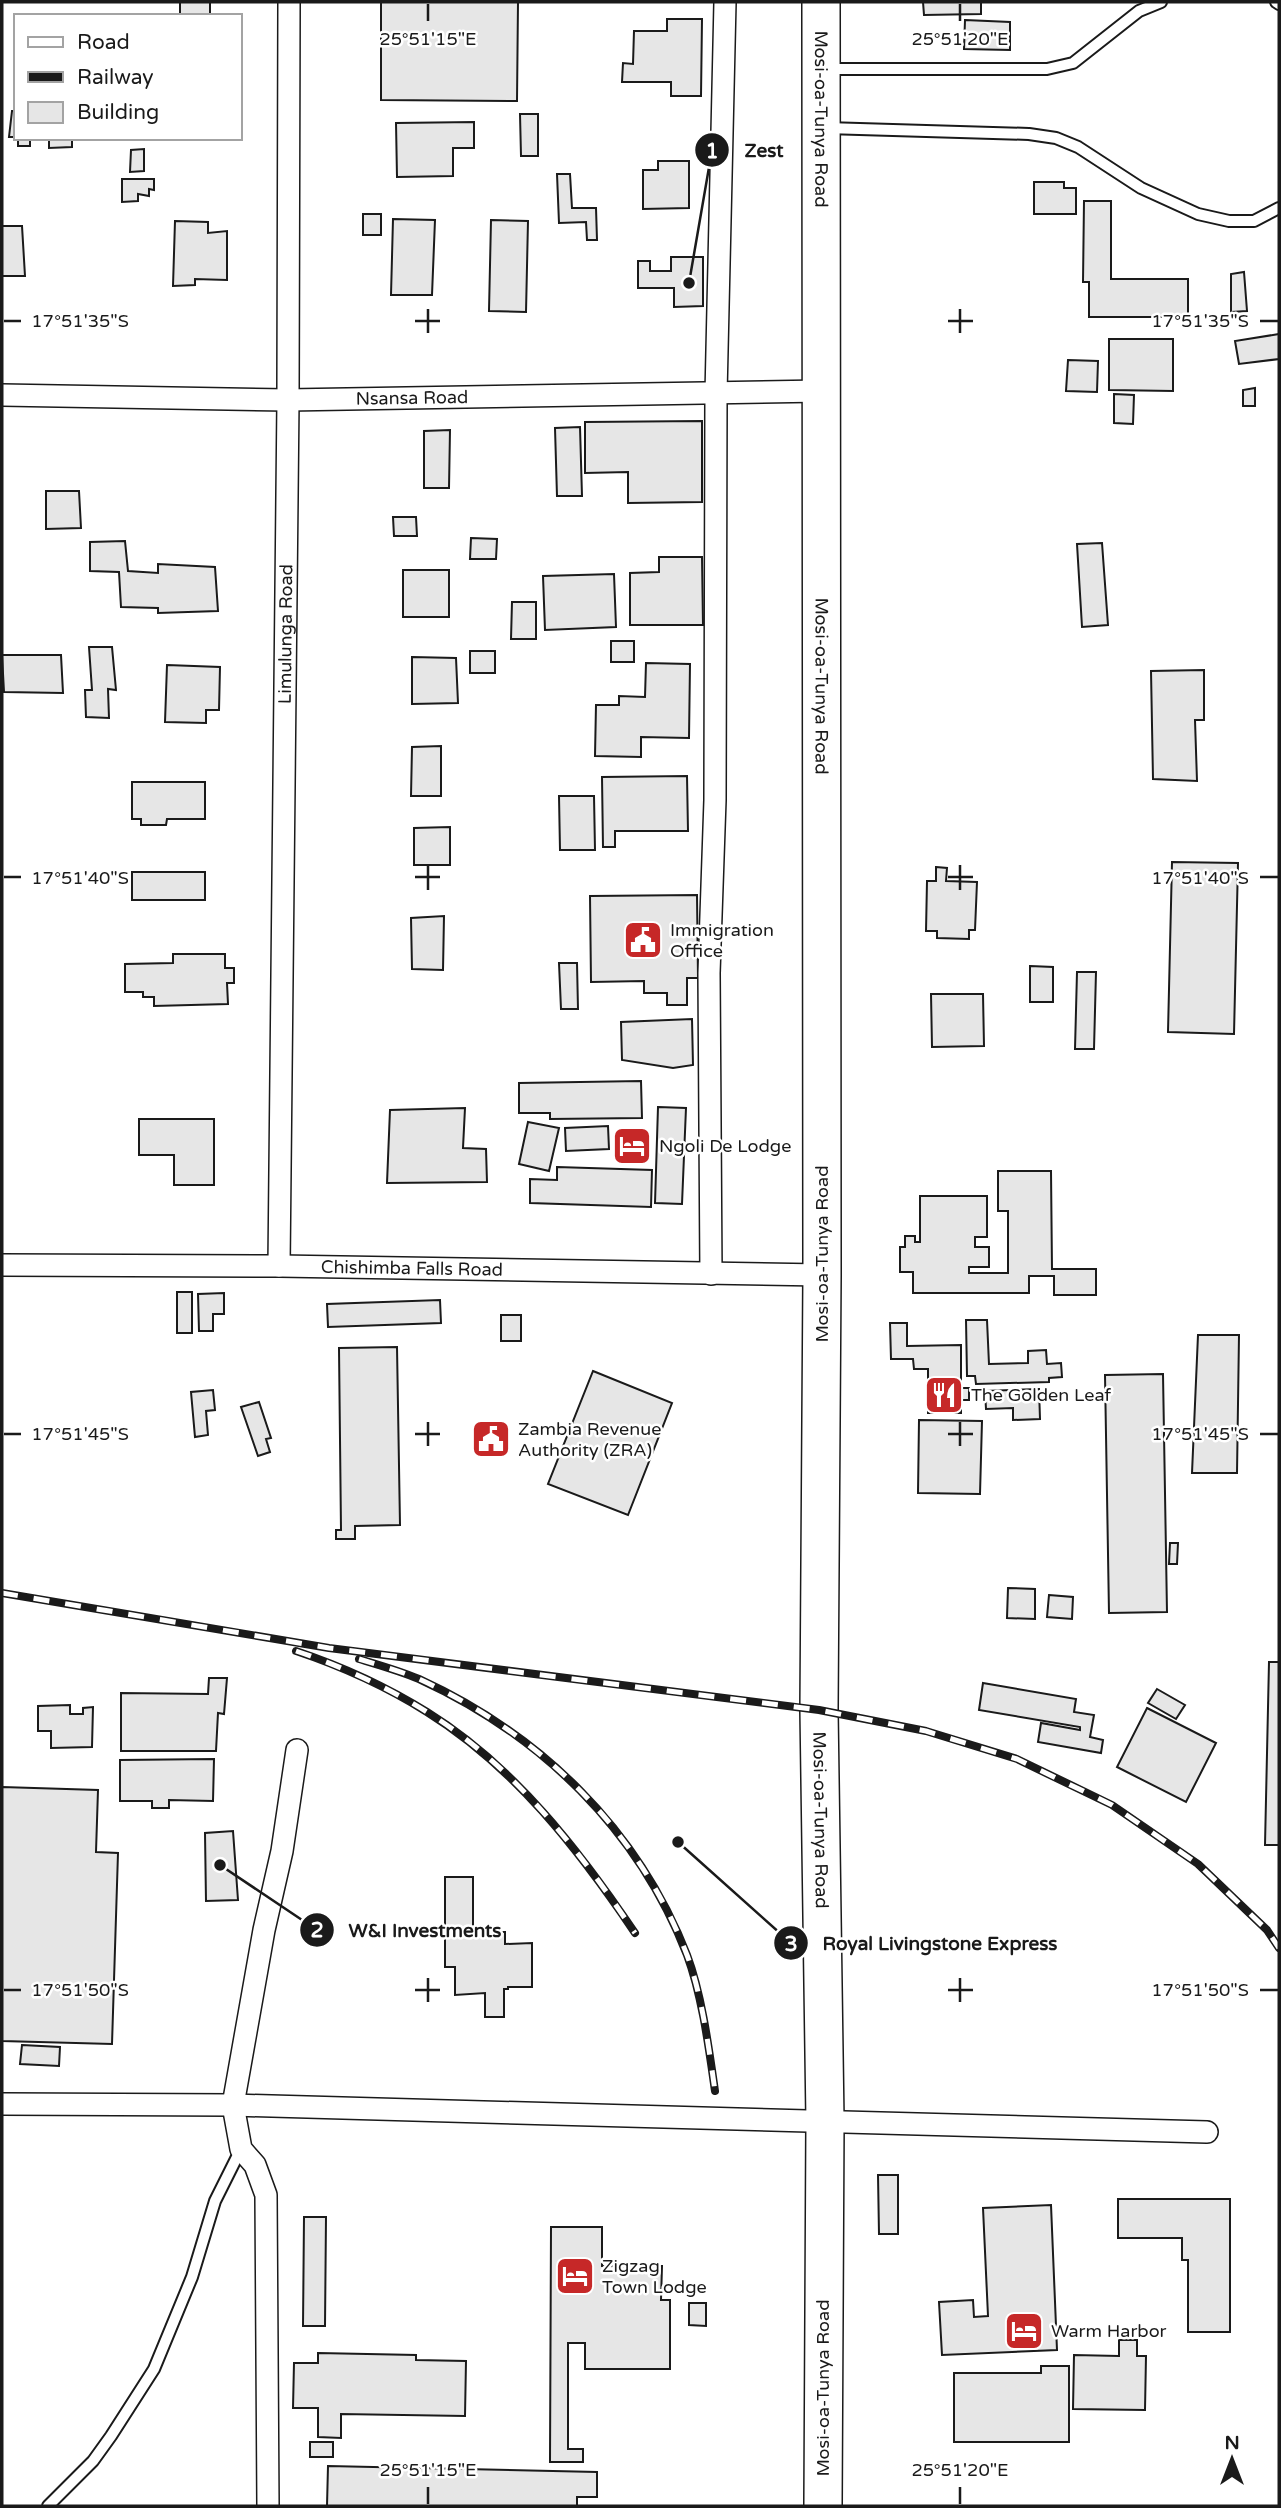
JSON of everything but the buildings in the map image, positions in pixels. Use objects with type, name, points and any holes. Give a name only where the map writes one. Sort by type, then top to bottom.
[{"type":"highway","name":"Mosi-oa-Tunya Road","points":[[821,2],[822,1275],[819,1710],[825,2121],[823,2506]]},
{"type":"street","name":"Limulunga Road","points":[[279,1266],[288,400],[289,2]]},
{"type":"street","points":[[711,1274],[709,973],[715,800],[716,394],[725,2]]},
{"type":"street","name":"Nsansa Road","points":[[2,396],[288,400],[822,391]]},
{"type":"street","name":"Chishimba Falls Road","points":[[2,1265],[279,1266],[822,1275]]},
{"type":"street","points":[[268,2506],[266,2195],[255,2165],[241,2149],[233,2105],[256,1970],[282,1851],[297,1750]]},
{"type":"street","points":[[2,2105],[233,2105],[1207,2132]]},
{"type":"lane","points":[[821,69],[1047,69],[1073,64],[1139,11],[1161,2]]},
{"type":"lane","points":[[821,128],[1029,134],[1056,138],[1077,147],[1141,188],[1198,215],[1229,221],[1254,221],[1279,208]]},
{"type":"lane","points":[[48,2506],[93,2461],[154,2370],[192,2277],[215,2201],[241,2149]]},
{"type":"railway","points":[[2,1593],[329,1648],[819,1710],[926,1731],[1017,1759],[1112,1805],[1198,1864],[1267,1930],[1279,1948]]},
{"type":"railway","points":[[296,1651],[347,1670],[396,1694],[459,1734],[488,1758],[543,1812],[568,1841],[635,1933]]},
{"type":"railway","points":[[359,1659],[419,1679],[464,1702],[505,1728],[544,1758],[580,1791],[613,1827],[642,1867],[666,1909],[687,1955],[701,2005],[715,2091]]},
{"type":"place","name":"Zest","points":[[689,283]]},
{"type":"place","name":"Immigration Office","points":[[643,940]]},
{"type":"place","name":"Ngoli De Lodge","points":[[632,1146]]},
{"type":"place","name":"The Golden Leaf","points":[[944,1395]]},
{"type":"place","name":"Zambia Revenue Authority (ZRA)","points":[[491,1439]]},
{"type":"place","name":"Royal Livingstone Express","points":[[678,1842]]},
{"type":"place","name":"W&I Investments","points":[[220,1865]]},
{"type":"place","name":"Zigzag Town Lodge","points":[[575,2276]]},
{"type":"place","name":"Warm Harbor","points":[[1024,2331]]}]
